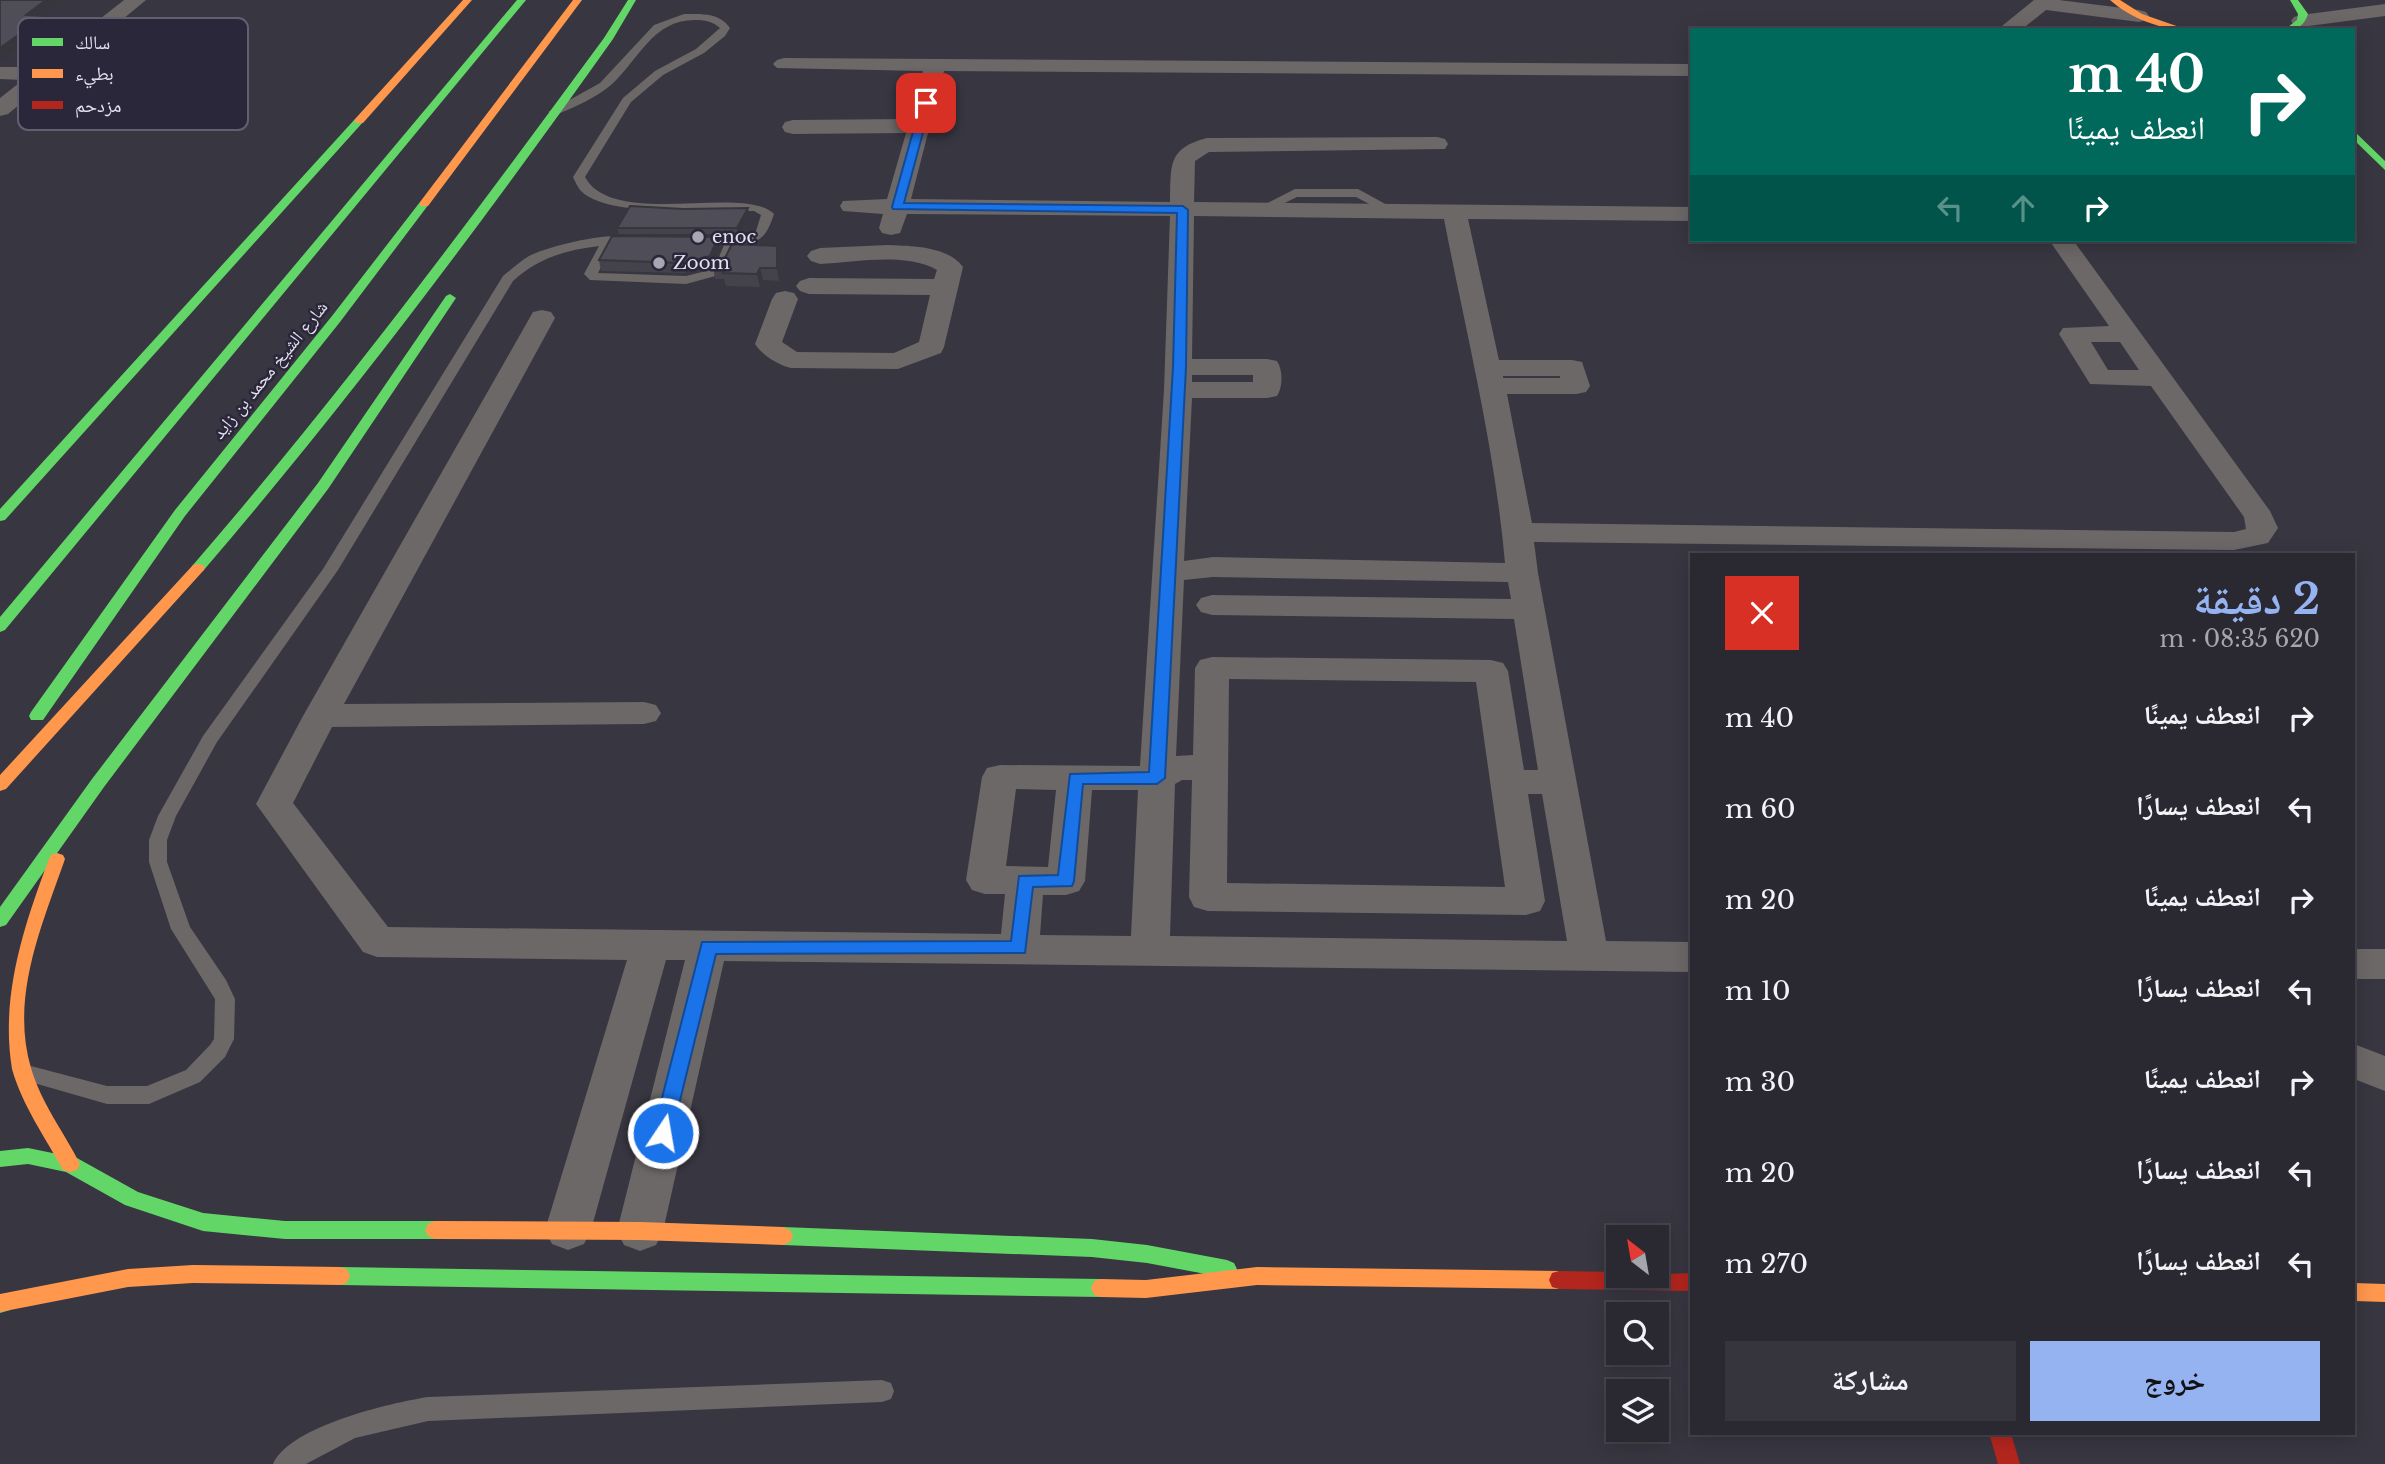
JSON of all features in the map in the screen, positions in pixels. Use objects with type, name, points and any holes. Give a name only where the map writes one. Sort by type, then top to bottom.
[{"type":"main road","points":[[428,42],[450,0]]},
{"type":"main road","points":[[2,514],[468,0]]},
{"type":"main road","name":"شارع الشيخ محمد بن زايد","points":[[0,627],[522,0]]},
{"type":"main road","name":"شارع الشيخ محمد بن زايد","points":[[0,769],[180,513],[336,320],[578,0]]},
{"type":"main road","points":[[0,785],[148,625],[223,539],[402,322],[608,39],[632,0]]},
{"type":"main road","points":[[608,39],[649,0]]},
{"type":"main road","points":[[2114,0],[2139,16],[2176,28]]},
{"type":"main road","points":[[2294,0],[2303,15],[2294,25]]},
{"type":"main road","points":[[2355,135],[2383,165]]},
{"type":"main road","points":[[2355,151],[2383,165]]},
{"type":"main road","points":[[508,203],[515,166]]},
{"type":"main road","points":[[0,920],[71,820],[323,486],[459,284]]},
{"type":"main road","points":[[70,1164],[23,1072],[17,1054],[13,1017],[20,980],[71,820]]},
{"type":"main road","points":[[0,1159],[28,1156],[70,1164],[132,1199],[203,1222],[243,1228],[640,1231],[1092,1248],[1147,1254],[1256,1276]]},
{"type":"main road","points":[[1,1303],[128,1278],[193,1274],[1146,1289],[1256,1276],[1690,1282]]},
{"type":"main road","points":[[2355,1292],[2385,1293]]},
{"type":"main road","points":[[2001,1435],[2009,1464]]},
{"type":"street","points":[[113,18],[135,0]]},
{"type":"street","points":[[2010,28],[2044,2],[2139,16]]},
{"type":"street","points":[[2294,25],[2339,14],[2385,10]]},
{"type":"street","points":[[784,64],[1690,70]]},
{"type":"street","points":[[884,255],[935,66]]},
{"type":"street","points":[[0,73],[18,73]]},
{"type":"street","points":[[0,109],[18,95]]},
{"type":"street","points":[[793,127],[920,126]]},
{"type":"street","points":[[1150,950],[1179,378],[1183,161],[1190,152],[1205,145],[1226,143],[1437,144]]},
{"type":"street","points":[[852,206],[1690,214]]},
{"type":"street","points":[[1455,213],[1518,532],[1522,573],[1589,956]]},
{"type":"street","points":[[1518,532],[2118,548],[2234,541],[2257,536],[2263,528],[2259,517],[2062,242]]},
{"type":"street","points":[[785,299],[768,344],[791,360],[898,361],[931,347],[950,267],[942,260],[913,254],[820,256]]},
{"type":"street","points":[[809,286],[946,287]]},
{"type":"street","points":[[542,318],[320,716],[275,804],[377,942],[1690,957]]},
{"type":"street","points":[[2129,334],[2071,334],[2100,378],[2159,378]]},
{"type":"street","points":[[1169,572],[1213,567],[1522,573]]},
{"type":"street","points":[[1212,604],[1213,567]]},
{"type":"street","points":[[1474,572],[1478,608]]},
{"type":"street","points":[[1167,611],[1212,604],[1529,609]]},
{"type":"street","points":[[1212,668],[1491,671],[1508,782],[1526,901],[1208,897],[1212,668]]},
{"type":"street","points":[[320,716],[645,713]]},
{"type":"street","points":[[1075,778],[1066,881],[985,880],[1000,777],[1157,778],[1175,768],[1210,767]]},
{"type":"street","points":[[1508,782],[1558,782]]},
{"type":"street","points":[[1019,948],[1025,880]]},
{"type":"street","points":[[568,1230],[651,944]]},
{"type":"street","points":[[640,1231],[708,947]]},
{"type":"street","points":[[2355,1061],[2385,1074]]},
{"type":"lane","points":[[554,112],[586,97],[610,80],[647,36],[664,22],[691,16],[719,21],[725,28],[722,34],[700,51],[659,73],[627,100],[581,171],[579,182],[591,195],[617,204],[756,207],[768,214],[761,233],[745,242],[677,242]]},
{"type":"lane","points":[[608,241],[590,274],[595,277],[686,280],[719,271],[732,242]]},
{"type":"lane","points":[[23,1072],[107,1095],[149,1094],[193,1076],[209,1063],[224,1039],[225,999],[219,985],[181,929],[158,862],[158,840],[167,816],[209,740],[330,570],[508,279],[521,267],[541,256],[566,248],[608,241],[649,241]]},
{"type":"lane","points":[[286,1464],[325,1438],[359,1423],[394,1413],[428,1409],[882,1391]]},
{"type":"building","points":[[0,0],[46,0],[26,15],[45,16],[18,18],[18,35],[0,48]]},
{"type":"building","points":[[630,206],[683,209],[748,208],[737,228],[617,228]]},
{"type":"building","points":[[612,236],[718,237],[710,256],[684,263],[599,260]]},
{"type":"building","points":[[732,244],[777,246],[777,268],[760,268],[757,274],[723,273],[727,267],[713,266],[723,262]]},
{"type":"traffic: fast","points":[[0,627],[522,0]]},
{"type":"traffic: fast","points":[[198,568],[358,375],[608,39],[632,0]]},
{"type":"traffic: fast","points":[[2291,28],[2301,21],[2303,14],[2294,0]]},
{"type":"traffic: fast","points":[[0,517],[359,121]]},
{"type":"traffic: fast","points":[[2355,135],[2385,167]]},
{"type":"traffic: fast","points":[[37,716],[180,513],[336,319],[424,204]]},
{"type":"traffic: fast","points":[[0,920],[98,783],[323,486],[450,298]]},
{"type":"traffic: fast","points":[[0,1159],[28,1156],[70,1164],[132,1199],[203,1222],[285,1230],[435,1230]]},
{"type":"traffic: fast","points":[[783,1236],[1092,1248],[1147,1254],[1227,1269]]},
{"type":"traffic: fast","points":[[340,1276],[1101,1288]]},
{"type":"traffic: slow","points":[[359,121],[468,0]]},
{"type":"traffic: slow","points":[[424,204],[578,0]]},
{"type":"traffic: slow","points":[[2114,0],[2139,16],[2178,28]]},
{"type":"traffic: slow","points":[[0,785],[198,568]]},
{"type":"traffic: slow","points":[[57,859],[22,962],[17,988],[16,1042],[21,1068],[31,1093],[70,1164]]},
{"type":"traffic: slow","points":[[435,1230],[640,1231],[783,1236]]},
{"type":"traffic: slow","points":[[0,1303],[128,1278],[193,1274],[340,1276]]},
{"type":"traffic: slow","points":[[1101,1288],[1146,1289],[1257,1276],[1559,1280]]},
{"type":"traffic: slow","points":[[2355,1292],[2385,1293]]},
{"type":"traffic: jam","points":[[1559,1280],[1690,1282]]},
{"type":"traffic: jam","points":[[2001,1435],[2009,1464]]},
{"type":"place","name":"enoc","points":[[698,237]]},
{"type":"place","name":"Zoom","points":[[659,263]]},
{"type":"route","points":[[663,1133],[708,947],[1019,948],[1025,880],[1066,881],[1075,778],[1157,778],[1180,367],[1183,210],[897,207],[926,103]]}]
